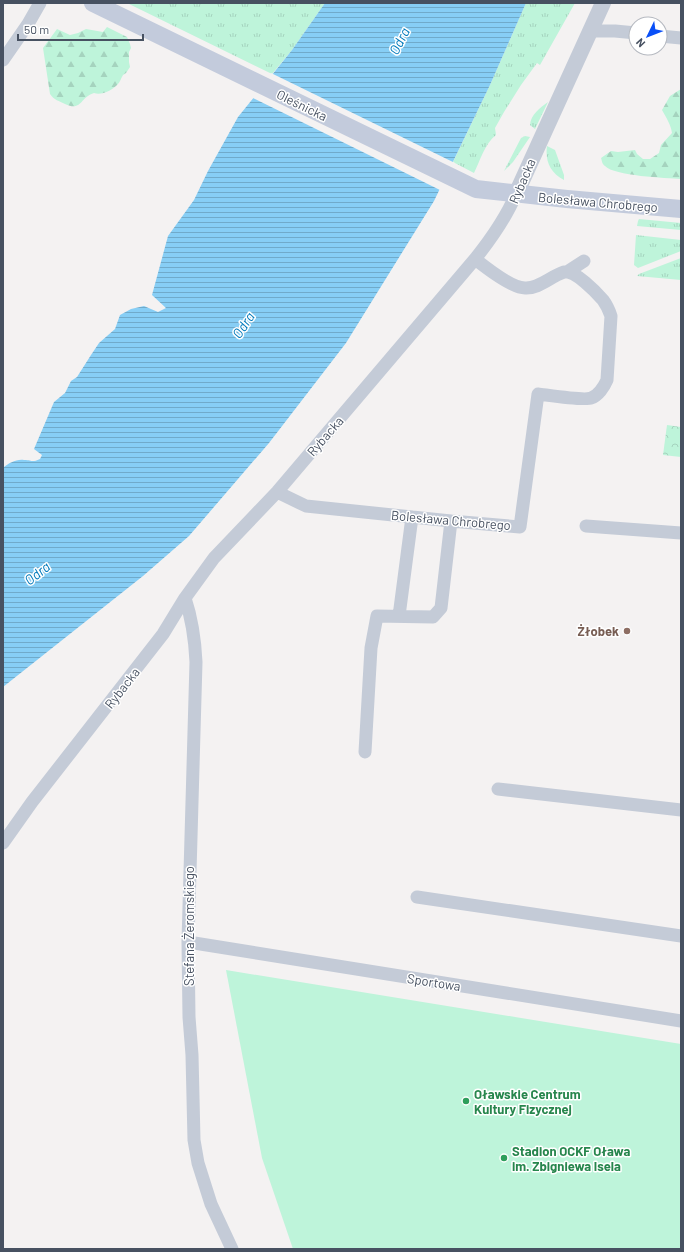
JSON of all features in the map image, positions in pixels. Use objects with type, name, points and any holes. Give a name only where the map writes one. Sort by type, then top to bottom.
[{"type":"main road","name":"Oleśnicka","points":[[93,3],[455,180],[476,189],[516,194]]},
{"type":"main road","name":"Bolesława Chrobrego","points":[[516,194],[681,209]]},
{"type":"street","points":[[3,60],[24,30],[40,3]]},
{"type":"street","name":"Rybacka","points":[[3,843],[32,802],[163,634],[185,598],[214,558],[277,492],[475,259],[503,221],[511,207],[603,3]]},
{"type":"street","points":[[590,31],[628,32]]},
{"type":"street","points":[[668,37],[681,38]]},
{"type":"street","points":[[475,259],[498,276],[526,288],[541,284],[564,272],[567,272],[584,261]]},
{"type":"street","name":"Bolesława Chrobrego","points":[[277,492],[306,506],[520,527],[538,394],[589,399],[598,394],[607,380],[611,316],[603,300],[578,276],[567,272]]},
{"type":"street","points":[[399,616],[412,517]]},
{"type":"street","points":[[365,752],[371,648],[377,616],[433,617],[441,608],[451,521]]},
{"type":"street","points":[[586,526],[681,533]]},
{"type":"street","name":"Stefana Żeromskiego","points":[[185,598],[194,640],[196,662],[188,942],[194,1140],[198,1163],[211,1204],[232,1249]]},
{"type":"street","points":[[498,789],[681,810]]},
{"type":"street","points":[[417,897],[681,936]]},
{"type":"street","name":"Sportowa","points":[[188,942],[681,1021]]},
{"type":"green space","points":[[127,3],[325,3],[292,50],[272,74]]},
{"type":"green space","points":[[526,3],[575,3],[540,65],[537,63],[504,112],[495,128],[496,135],[486,147],[474,173],[453,162],[490,85]]},
{"type":"green space","points":[[107,27],[127,37],[131,48],[129,52],[130,67],[123,75],[119,83],[107,92],[89,95],[81,103],[75,106],[65,104],[55,99],[50,94],[43,48],[57,29],[70,35],[86,29],[103,32]]},
{"type":"green space","points":[[681,89],[681,179],[629,174],[610,169],[604,165],[601,158],[611,151],[618,152],[635,150],[643,159],[650,159],[659,153],[661,145],[672,133],[662,110],[670,96]]},
{"type":"green space","points":[[548,102],[535,129],[530,125],[532,118],[536,112]]},
{"type":"green space","points":[[525,136],[530,137],[513,162],[504,171],[521,138]]},
{"type":"green space","points":[[547,146],[555,150],[564,175],[564,180],[555,174],[548,162]]},
{"type":"green space","points":[[639,219],[681,223],[681,230],[637,226]]},
{"type":"green space","points":[[636,235],[681,240],[681,251],[638,268],[634,265]]},
{"type":"green space","points":[[681,258],[681,280],[637,276],[639,274]]},
{"type":"green space","points":[[667,425],[681,427],[681,457],[663,455]]},
{"type":"green space","name":"Stadion OCKF Oława im. Zbigniewa Isela","points":[[226,970],[681,1044],[681,1249],[293,1249],[262,1158]]},
{"type":"water","name":"Odra","points":[[325,3],[526,3],[490,85],[434,201],[346,343],[269,443],[189,536],[143,576],[3,687],[3,468],[15,461],[33,461],[40,459],[42,455],[34,449],[54,402],[65,393],[71,381],[77,377],[99,343],[115,329],[120,315],[131,309],[144,306],[158,312],[166,308],[152,295],[168,236],[194,200],[208,171],[238,117],[292,50]]},
{"type":"pier","points":[[271,73],[455,163],[442,191],[251,97]]},
{"type":"place","name":"Żłobek","points":[[627,631]]},
{"type":"place","name":"Oławskie Centrum Kultury Fizycznej","points":[[466,1101]]},
{"type":"place","name":"Stadion OCKF Oława im. Zbigniewa Isela","points":[[504,1158]]}]
